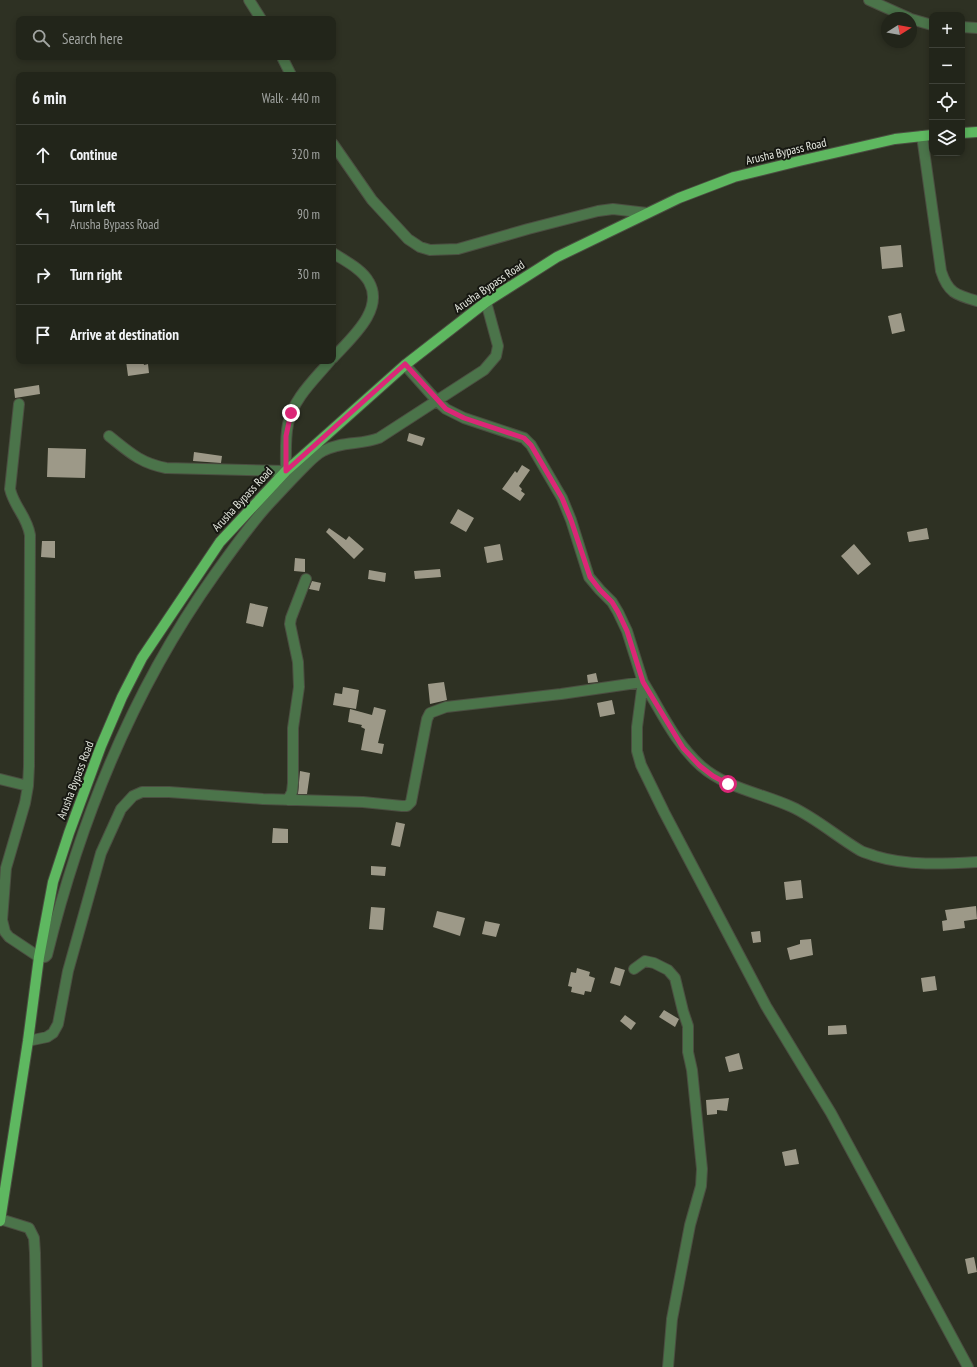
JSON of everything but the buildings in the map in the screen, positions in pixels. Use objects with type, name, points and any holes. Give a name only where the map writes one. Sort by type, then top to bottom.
[{"type":"main road","points":[[965,133],[977,132]]},
{"type":"main road","name":"Arusha Bypass Road","points":[[0,1220],[28,1041],[39,957],[53,882],[69,833],[101,746],[122,697],[142,658],[220,542],[286,471],[405,364],[486,302],[557,257],[679,198],[734,177],[881,143],[929,135]]},
{"type":"street","points":[[249,0],[259,16]]},
{"type":"street","points":[[869,0],[896,12]]},
{"type":"street","points":[[917,20],[929,24]]},
{"type":"street","points":[[965,27],[977,28]]},
{"type":"street","points":[[284,60],[290,72]]},
{"type":"street","points":[[922,136],[941,271],[944,281],[954,293],[977,301]]},
{"type":"street","points":[[336,148],[372,200],[408,239],[420,247],[430,250],[458,249],[598,211],[613,209],[647,213]]},
{"type":"street","points":[[336,255],[360,272],[369,282],[374,299],[371,310],[365,321],[336,355]]},
{"type":"street","points":[[19,404],[10,489],[14,501],[28,525],[30,535],[28,786],[25,803],[3,871],[2,920],[5,932],[9,937],[39,957],[45,958],[83,833],[99,788],[143,691],[189,610],[256,518],[286,486],[323,451],[336,446],[380,438],[484,370],[496,356],[498,346],[486,302]]},
{"type":"street","points":[[109,436],[134,456],[155,466],[166,468],[286,471],[286,436],[291,413],[306,389],[327,364]]},
{"type":"street","points":[[405,364],[437,401],[446,409],[464,418],[515,434],[524,438],[531,445],[562,498],[590,577],[612,602],[627,631],[643,682],[683,748],[700,766],[713,776],[728,784],[769,797],[794,808],[862,852],[890,861],[921,864],[977,862]]},
{"type":"street","points":[[288,800],[292,792],[293,783],[292,728],[299,687],[298,662],[290,624],[306,579]]},
{"type":"street","points":[[28,1041],[53,1033],[58,1024],[68,971],[101,854],[121,809],[133,796],[142,792],[169,792],[288,800],[363,802],[407,806],[411,802],[427,719],[430,713],[446,707],[561,694],[643,682]]},
{"type":"street","points":[[643,682],[637,727],[638,751],[641,765],[664,812],[766,1006],[831,1113],[968,1367]]},
{"type":"street","points":[[0,779],[28,786]]},
{"type":"street","points":[[634,969],[645,961],[654,963],[668,970],[675,978],[688,1026],[688,1052],[694,1085],[702,1169],[701,1186],[690,1225],[672,1319],[668,1367]]},
{"type":"street","points":[[0,1220],[29,1228],[34,1238],[37,1367]]},
{"type":"route","points":[[291,413],[286,436],[286,471],[405,364],[437,401],[446,409],[464,418],[524,438],[531,445],[550,475],[562,498],[590,577],[612,602],[618,612],[627,631],[643,682],[672,732],[683,748],[700,766],[713,776],[728,784]]}]
